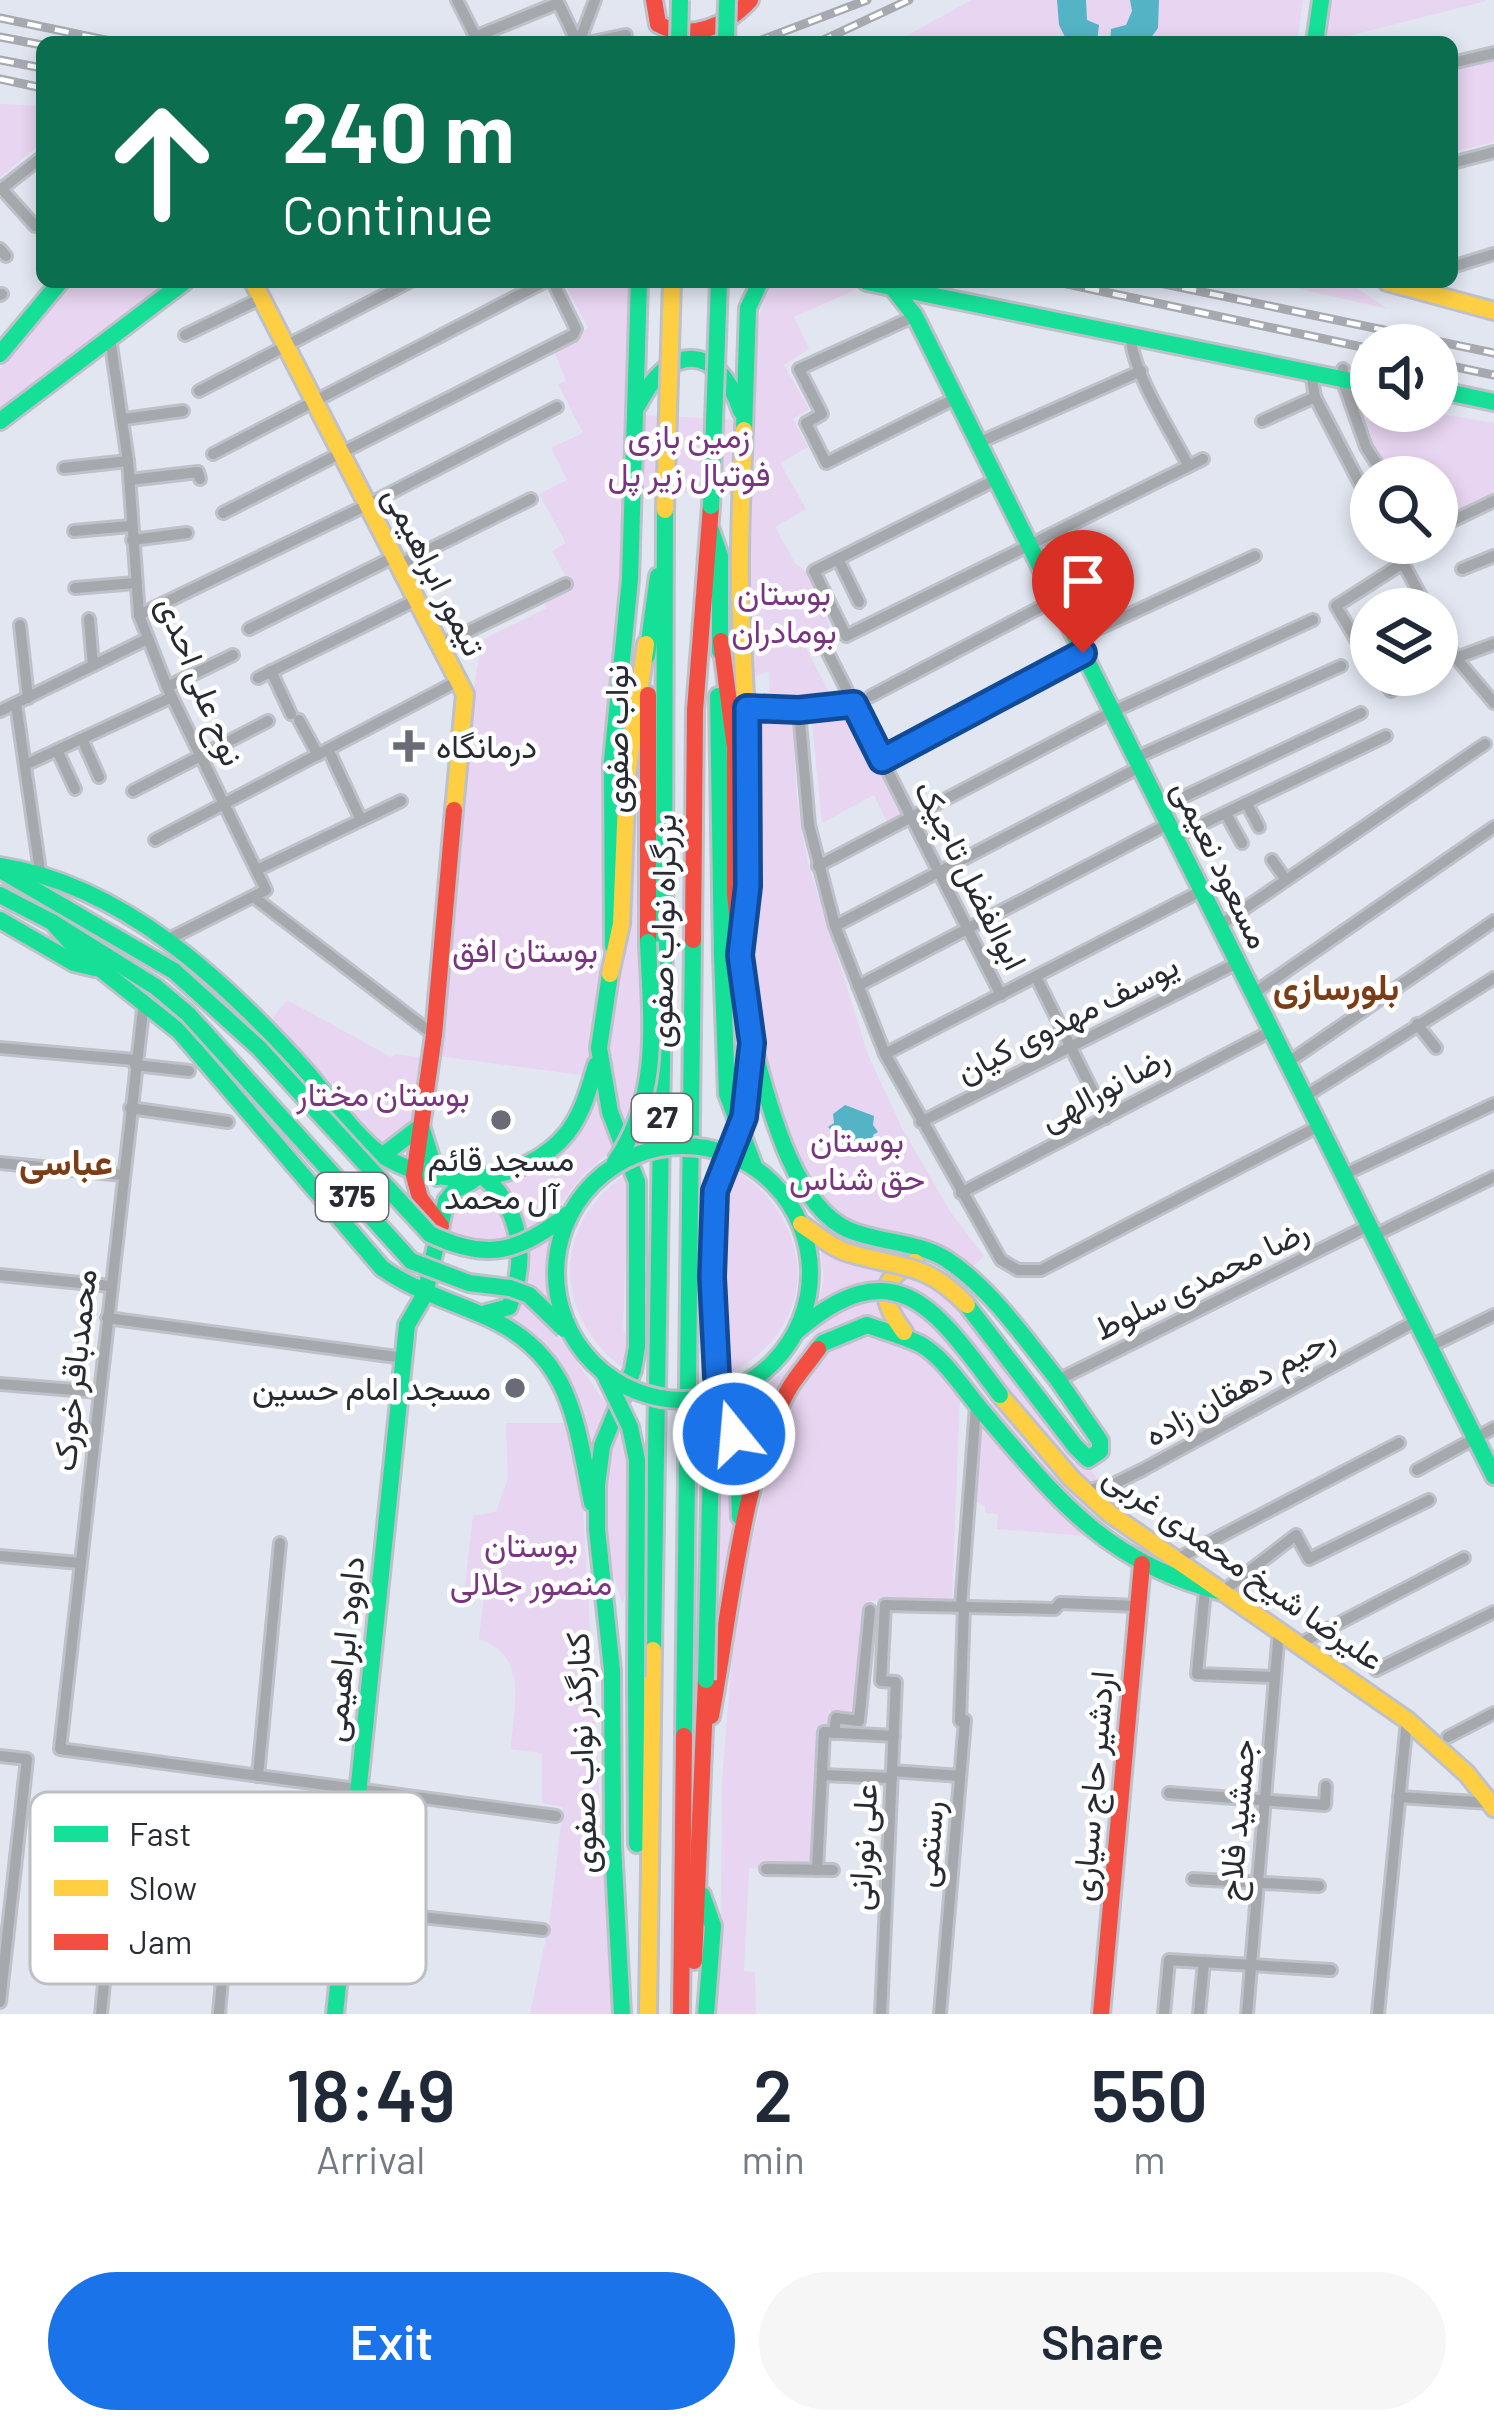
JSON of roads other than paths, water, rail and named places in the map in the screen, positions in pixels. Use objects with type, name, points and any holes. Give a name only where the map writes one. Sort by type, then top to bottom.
[{"type":"main road","points":[[654,0],[658,23],[675,32],[710,28],[731,18],[750,0]]},
{"type":"main road","points":[[679,36],[680,0]]},
{"type":"main road","points":[[726,36],[727,0]]},
{"type":"main road","points":[[1316,36],[1321,0]]},
{"type":"main road","points":[[0,354],[55,288]]},
{"type":"main road","points":[[0,421],[176,288]]},
{"type":"main road","points":[[613,950],[612,760],[630,572],[639,288]]},
{"type":"main road","name":"بزرگراه نواب صفوی","points":[[649,2014],[665,510],[672,288]]},
{"type":"main road","name":"بزرگراه نواب صفوی","points":[[682,2004],[695,710],[710,516],[719,288]]},
{"type":"main road","points":[[745,288],[740,584],[747,708],[748,886],[731,955],[752,1043],[769,1100],[819,1209],[856,1233],[914,1243],[950,1262],[975,1282],[1058,1380]]},
{"type":"main road","points":[[748,308],[757,288]]},
{"type":"main road","name":"مسعود نعیمی","points":[[893,288],[915,316],[1494,1476]]},
{"type":"main road","points":[[902,288],[941,292],[1350,377]]},
{"type":"main road","points":[[932,288],[941,292]]},
{"type":"main road","points":[[1412,288],[1493,310]]},
{"type":"main road","name":"تیمور ابراهیمی","points":[[256,290],[465,694],[431,989],[434,1035],[414,1170]]},
{"type":"main road","points":[[915,316],[941,292]]},
{"type":"main road","points":[[1131,331],[1311,372],[1350,374]]},
{"type":"main road","points":[[635,413],[644,390],[660,370],[696,359],[726,376],[744,418]]},
{"type":"main road","points":[[1458,398],[1494,406]]},
{"type":"main road","points":[[710,516],[720,556],[718,683],[731,955],[727,1094],[754,1166]]},
{"type":"main road","name":"نواب صفوی","points":[[608,1170],[633,1137],[649,1092],[646,644],[665,538]]},
{"type":"main road","name":"کنارگذر نواب صفوی","points":[[622,2014],[613,1845],[612,1670],[597,1529],[602,1446],[633,1370],[637,1347],[635,1172],[610,1112],[599,1048],[621,924],[627,776],[646,644]]},
{"type":"main road","points":[[0,868],[40,871],[169,938],[259,1017],[382,1156],[437,1177],[478,1179],[503,1192],[517,1233],[519,1277],[508,1307],[479,1313]]},
{"type":"main road","name":"375","points":[[0,868],[174,971],[259,1048],[430,1234],[462,1249],[498,1251],[529,1243],[572,1211]]},
{"type":"main road","name":"375","points":[[0,895],[52,922],[150,993],[188,1014],[411,1261],[469,1283],[529,1295],[582,1351]]},
{"type":"main road","points":[[0,920],[74,963],[106,970]]},
{"type":"main road","points":[[52,922],[68,945],[150,993],[382,1268],[408,1287],[517,1328],[536,1341],[553,1361],[576,1429],[597,1529]]},
{"type":"main road","points":[[740,1540],[738,1458],[717,1377],[712,1332],[713,1221],[717,1179],[744,1117],[752,1043]]},
{"type":"main road","points":[[441,1226],[446,1201],[454,1191],[521,1168],[567,1133],[586,1102],[599,1048]]},
{"type":"main road","points":[[382,1156],[422,1126],[437,1177]]},
{"type":"main road","points":[[680,1145],[706,1147],[754,1166],[790,1202],[802,1224],[810,1278],[797,1331],[769,1367],[750,1381],[709,1397],[665,1399],[623,1385],[582,1351],[558,1297],[555,1267],[560,1238],[572,1211],[608,1170],[642,1153],[680,1145]]},
{"type":"main road","points":[[414,1170],[420,1198],[441,1226]]},
{"type":"main road","name":"علیرضا شیخ محمدی غربی","points":[[802,1224],[844,1252],[924,1270],[946,1284],[1076,1446],[1088,1459],[1094,1458],[1100,1442],[1058,1380]]},
{"type":"main road","name":"داوود ابراهیمی","points":[[359,1792],[407,1325],[425,1294],[441,1226]]},
{"type":"main road","points":[[950,1262],[912,1262],[891,1274],[886,1284],[887,1310],[904,1333],[949,1371],[1059,1502],[1142,1564],[1214,1591]]},
{"type":"main road","name":"علیرضا شیخ محمدی غربی","points":[[797,1331],[846,1296],[877,1291],[908,1296],[936,1314],[1085,1491],[1214,1591],[1301,1643],[1407,1720],[1467,1774],[1492,1805]]},
{"type":"main road","points":[[706,1733],[722,1675],[740,1540],[764,1451],[806,1359],[829,1337],[852,1328],[872,1325],[904,1333]]},
{"type":"main road","points":[[604,1372],[630,1427],[637,1460],[637,1855],[648,1889]]},
{"type":"main road","points":[[682,2004],[696,1954],[700,1889],[711,1456],[716,1434],[750,1381]]},
{"type":"main road","name":"اردشیر حاج سیاری","points":[[1101,2014],[1142,1564]]},
{"type":"main road","points":[[700,1889],[713,1926],[706,2014]]},
{"type":"main road","name":"داوود ابراهیمی","points":[[335,2014],[338,1984]]},
{"type":"street","points":[[457,0],[475,36]]},
{"type":"street","points":[[581,36],[596,0]]},
{"type":"street","points":[[483,36],[557,1],[575,36]]},
{"type":"street","points":[[618,36],[626,34]]},
{"type":"street","points":[[1458,62],[1494,53]]},
{"type":"street","points":[[1458,161],[1494,152]]},
{"type":"street","points":[[35,226],[1,189],[36,165]]},
{"type":"street","points":[[1458,265],[1494,254]]},
{"type":"street","points":[[200,391],[397,288]]},
{"type":"street","points":[[213,454],[537,288]]},
{"type":"street","points":[[223,514],[575,333],[552,288]]},
{"type":"street","points":[[185,335],[256,290]]},
{"type":"street","points":[[915,316],[799,369],[823,414],[806,424],[826,463],[956,398]]},
{"type":"street","points":[[1131,331],[1131,347],[1188,466]]},
{"type":"street","name":"نوح علی احدی","points":[[110,338],[124,419],[139,615],[169,692],[257,870],[260,895]]},
{"type":"street","points":[[978,443],[1141,370]]},
{"type":"street","points":[[1311,372],[1315,397],[1350,464]]},
{"type":"street","points":[[1343,374],[1372,456]]},
{"type":"street","points":[[1262,421],[1315,397]]},
{"type":"street","points":[[139,615],[367,506],[557,407]]},
{"type":"street","points":[[124,419],[183,411]]},
{"type":"street","points":[[997,479],[813,572],[845,636],[1203,459]]},
{"type":"street","points":[[64,468],[128,461]]},
{"type":"street","points":[[130,480],[199,475]]},
{"type":"street","points":[[249,629],[531,499]]},
{"type":"street","points":[[1458,518],[1494,500]]},
{"type":"street","points":[[74,531],[187,533]]},
{"type":"street","points":[[882,760],[1080,646],[1256,556]]},
{"type":"street","points":[[1462,569],[1494,556]]},
{"type":"street","points":[[838,559],[859,602]]},
{"type":"street","points":[[1364,588],[1401,564]]},
{"type":"street","points":[[75,588],[135,584]]},
{"type":"street","points":[[440,645],[566,584]]},
{"type":"street","points":[[1350,597],[1336,606],[1350,630]]},
{"type":"street","points":[[258,678],[416,599]]},
{"type":"street","points":[[871,695],[1056,599]]},
{"type":"street","points":[[88,619],[93,665]]},
{"type":"street","points":[[818,866],[1112,712],[1313,620]]},
{"type":"street","points":[[20,625],[25,765],[40,871]]},
{"type":"street","points":[[0,712],[147,639]]},
{"type":"street","points":[[1458,652],[1494,644]]},
{"type":"street","name":"ابوالفضل تاجیک","points":[[827,650],[1001,995]]},
{"type":"street","points":[[25,765],[82,739],[232,655]]},
{"type":"street","points":[[1458,659],[1494,703]]},
{"type":"street","points":[[835,926],[1137,763],[1341,666]]},
{"type":"street","points":[[271,671],[361,820]]},
{"type":"street","points":[[155,840],[458,681]]},
{"type":"street","points":[[747,708],[799,710],[854,704]]},
{"type":"street","points":[[799,710],[806,797],[835,926],[885,1054],[1001,1260],[1018,1270],[1041,1270],[1319,1126]]},
{"type":"street","points":[[858,986],[1168,823],[1361,713]]},
{"type":"street","points":[[133,791],[268,721]]},
{"type":"street","points":[[1168,823],[1226,814],[1386,736]]},
{"type":"street","points":[[82,739],[99,777]]},
{"type":"street","points":[[1219,926],[1485,744]]},
{"type":"street","points":[[57,750],[75,789]]},
{"type":"street","points":[[257,870],[401,800]]},
{"type":"street","points":[[1247,804],[1259,826]]},
{"type":"street","points":[[1226,814],[1242,843]]},
{"type":"street","points":[[1253,994],[1494,827]]},
{"type":"street","points":[[1272,860],[1286,880]]},
{"type":"street","points":[[885,1054],[1202,891]]},
{"type":"street","points":[[169,938],[260,895],[434,1035]]},
{"type":"street","points":[[1287,1063],[1494,922]]},
{"type":"street","name":"یوسف مهدوی کیان","points":[[921,1121],[1237,963]]},
{"type":"street","points":[[1036,976],[1106,1118]]},
{"type":"street","points":[[1304,1097],[1494,978]]},
{"type":"street","name":"محمدباقر خورک","points":[[150,993],[135,1062],[60,1749],[257,1776]]},
{"type":"street","points":[[1417,1024],[1436,1048]]},
{"type":"street","name":"رضا نورالهی","points":[[961,1193],[1271,1031]]},
{"type":"street","points":[[0,1048],[189,1071]]},
{"type":"street","points":[[1343,1175],[1494,1104]]},
{"type":"street","points":[[130,1108],[228,1122]]},
{"type":"street","points":[[0,1163],[123,1175]]},
{"type":"street","name":"رضا محمدی سلوط","points":[[1058,1380],[1494,1177]]},
{"type":"street","points":[[0,1275],[111,1286]]},
{"type":"street","points":[[1429,1347],[1494,1315]]},
{"type":"street","points":[[107,1318],[404,1358]]},
{"type":"street","name":"رحیم دهقان زاده","points":[[1085,1491],[1144,1469],[1416,1321]]},
{"type":"street","points":[[0,1384],[99,1392]]},
{"type":"street","name":"رستمی","points":[[940,2014],[965,1720],[960,1720],[963,1606],[976,1405]]},
{"type":"street","points":[[1417,1470],[1494,1428]]},
{"type":"street","points":[[1174,1560],[1399,1442]]},
{"type":"street","points":[[1275,1677],[1198,1674],[1214,1591],[1296,1535],[1309,1559],[1430,1501]]},
{"type":"street","points":[[280,1543],[257,1776],[381,1792]]},
{"type":"street","points":[[0,1556],[80,1563]]},
{"type":"street","points":[[1301,1643],[1464,1558]]},
{"type":"street","name":"علی نورانی","points":[[881,2014],[896,1682],[881,1681],[885,1604],[963,1606]]},
{"type":"street","points":[[963,1606],[1138,1606]]},
{"type":"street","points":[[1041,1626],[1042,1609]]},
{"type":"street","points":[[817,1870],[829,1732],[836,1718],[859,1721],[870,1610]]},
{"type":"street","points":[[1376,1670],[1494,1612]]},
{"type":"street","name":"جمشید فلاح","points":[[1246,2014],[1280,1630]]},
{"type":"street","points":[[1448,1737],[1494,1713]]},
{"type":"street","points":[[1378,2014],[1407,1720]]},
{"type":"street","points":[[829,1732],[894,1736]]},
{"type":"street","points":[[0,1756],[28,1760],[7,1884],[0,2002]]},
{"type":"street","points":[[822,1775],[960,1776]]},
{"type":"street","points":[[1168,1793],[1325,1805],[1326,1786]]},
{"type":"street","points":[[1400,1797],[1492,1805]]},
{"type":"street","points":[[426,1798],[556,1816]]},
{"type":"street","points":[[766,1869],[833,1870]]},
{"type":"street","points":[[1193,1880],[1318,1886]]},
{"type":"street","points":[[426,1920],[543,1930]]},
{"type":"street","points":[[1164,2014],[1169,1960],[1331,1970]]},
{"type":"street","points":[[1199,2014],[1204,1962]]},
{"type":"street","points":[[101,2014],[104,1984]]},
{"type":"street","points":[[219,2014],[222,1984]]},
{"type":"water","points":[[1057,0],[1086,0],[1087,20],[1099,25],[1098,36],[1064,36]]},
{"type":"water","points":[[1130,0],[1159,0],[1158,28],[1152,36],[1110,36],[1111,29],[1126,25],[1132,11]]},
{"type":"water","points":[[845,1105],[874,1116],[878,1132],[869,1152],[856,1150],[851,1155],[847,1149],[834,1151],[830,1145],[833,1132],[828,1127],[834,1123],[833,1114]]},
{"type":"railway","points":[[772,36],[867,0]]},
{"type":"railway","points":[[832,36],[909,0]]},
{"type":"railway","points":[[0,18],[86,36]]},
{"type":"railway","points":[[0,37],[36,44]]},
{"type":"railway","points":[[0,60],[36,67]]},
{"type":"railway","points":[[0,79],[36,87]]},
{"type":"railway","points":[[1086,288],[1350,345]]},
{"type":"railway","points":[[1184,288],[1494,353]]},
{"type":"railway","points":[[1458,367],[1494,375]]},
{"type":"place","name":"درمانگاه","points":[[409,746]]},
{"type":"place","name":"مسجد قائم آل محمد","points":[[501,1120]]},
{"type":"place","name":"مسجد امام حسین","points":[[515,1388]]},
{"type":"district","name":"بلورسازی","points":[[1336,987]]},
{"type":"district","name":"عباسی","points":[[66,1162]]},
{"type":"park label","name":"زمین بازی فوتبال زیر پل","points":[[689,455]]},
{"type":"park label","name":"بوستان بومادران","points":[[784,612]]},
{"type":"park label","name":"بوستان افق","points":[[525,950]]},
{"type":"park label","name":"بوستان مختار","points":[[383,1094]]},
{"type":"park label","name":"بوستان حق شناس","points":[[857,1159]]},
{"type":"park label","name":"بوستان منصور جلالی","points":[[531,1564]]}]
